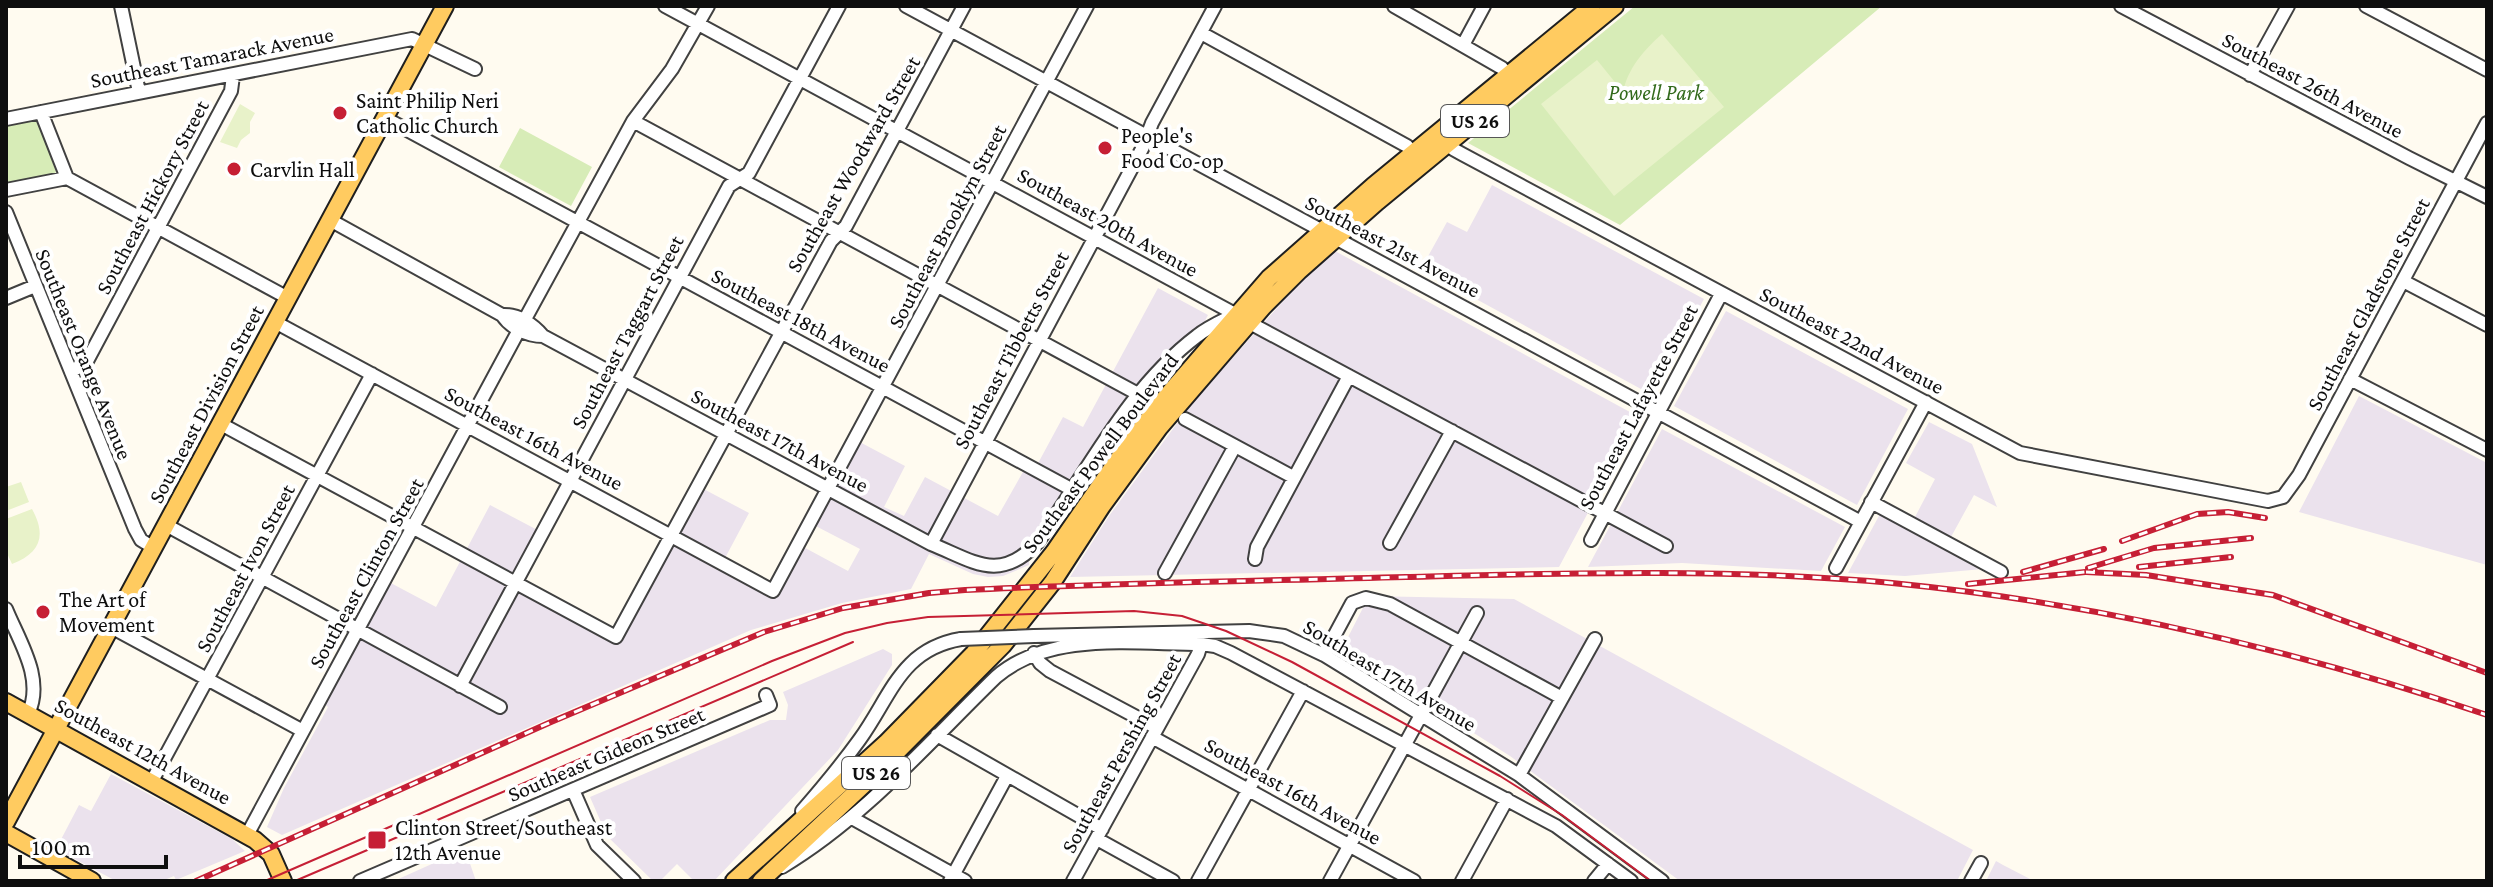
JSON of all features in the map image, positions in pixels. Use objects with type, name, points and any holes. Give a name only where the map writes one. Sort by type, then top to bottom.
[{"type":"main road","name":"Southeast Division Street","points":[[6,822],[445,6]]},
{"type":"main road","name":"Southeast Powell Boulevard","points":[[1513,80],[1592,6]]},
{"type":"main road","name":"Southeast Powell Boulevard","points":[[762,880],[872,777],[1003,645],[1052,583],[1102,506],[1269,278],[1328,234],[1513,80],[1613,7]]},
{"type":"main road","name":"Southeast Powell Boulevard","points":[[734,881],[886,743],[983,643],[1054,552],[1158,406],[1242,318]]},
{"type":"main road","name":"Southeast 12th Avenue","points":[[6,702],[247,835],[267,849],[283,881]]},
{"type":"main road","points":[[6,833],[92,881]]},
{"type":"street","points":[[121,6],[139,92]]},
{"type":"street","name":"Southeast 20th Avenue","points":[[665,6],[1666,546]]},
{"type":"street","name":"Southeast Clinton Street","points":[[247,835],[633,121],[672,69],[708,6]]},
{"type":"street","name":"Southeast Taggart Street","points":[[460,686],[729,186],[749,173],[839,6]]},
{"type":"street","name":"Southeast 21st Avenue","points":[[906,6],[1861,522]]},
{"type":"street","name":"Southeast Woodward Street","points":[[515,583],[616,637],[831,241],[846,226],[964,6]]},
{"type":"street","name":"Southeast Brooklyn Street","points":[[773,591],[1087,6]]},
{"type":"street","name":"Southeast Tibbetts Street","points":[[931,544],[1215,6]]},
{"type":"street","points":[[1394,6],[1502,68],[1513,80]]},
{"type":"street","points":[[1463,45],[1484,6]]},
{"type":"street","name":"Southeast 26th Avenue","points":[[2121,6],[2487,197]]},
{"type":"street","points":[[2250,75],[2288,6]]},
{"type":"street","points":[[2366,6],[2487,70]]},
{"type":"street","points":[[1201,33],[1407,146],[1418,158]]},
{"type":"street","name":"Southeast Tamarack Avenue","points":[[6,119],[409,39],[425,43]]},
{"type":"street","points":[[425,43],[475,69]]},
{"type":"street","name":"Southeast Hickory Street","points":[[71,372],[87,361],[231,91],[233,76]]},
{"type":"street","points":[[41,112],[67,178],[288,298]]},
{"type":"street","name":"Southeast 18th Avenue","points":[[385,118],[1071,489]]},
{"type":"street","points":[[633,121],[1138,394]]},
{"type":"street","name":"Southeast Gladstone Street","points":[[2279,499],[2290,490],[2299,475],[2487,123]]},
{"type":"street","name":"Southeast 22nd Avenue","points":[[1443,137],[1453,149],[2029,456],[2264,500],[2279,499]]},
{"type":"street","points":[[6,190],[67,178]]},
{"type":"street","name":"Southeast Orange Avenue","points":[[6,212],[135,529],[141,540],[154,548]]},
{"type":"street","name":"Southeast 17th Avenue","points":[[330,220],[502,315],[507,323],[522,325],[531,336],[543,336],[970,562],[1002,566],[1021,558],[1037,543],[1071,489]]},
{"type":"street","points":[[2403,281],[2487,325]]},
{"type":"street","points":[[6,298],[35,286]]},
{"type":"street","name":"Southeast Lafayette Street","points":[[1591,540],[1721,294]]},
{"type":"street","points":[[1071,489],[1138,394],[1172,356],[1196,336],[1242,318]]},
{"type":"street","name":"Southeast 16th Avenue","points":[[275,322],[773,591]]},
{"type":"street","name":"Southeast Ivon Street","points":[[152,781],[372,374]]},
{"type":"street","points":[[1255,559],[1257,547],[1349,376]]},
{"type":"street","points":[[2350,379],[2487,450]]},
{"type":"street","points":[[1836,568],[1926,402]]},
{"type":"street","points":[[1185,419],[1293,477]]},
{"type":"street","points":[[221,424],[515,583]]},
{"type":"street","points":[[1390,543],[1452,431]]},
{"type":"street","points":[[1165,573],[1235,446]]},
{"type":"street","points":[[1871,502],[2001,572]]},
{"type":"street","points":[[166,525],[500,707]]},
{"type":"street","points":[[1324,655],[1352,603],[1362,599],[1390,604],[1562,698]]},
{"type":"street","points":[[6,609],[33,673],[35,692],[28,714]]},
{"type":"street","points":[[1330,881],[1477,613]]},
{"type":"street","points":[[111,627],[303,731]]},
{"type":"street","name":"Southeast 17th Avenue","points":[[779,838],[847,757],[902,671],[927,650],[961,639],[1249,631],[1284,636],[1324,655],[1519,775],[1662,881]]},
{"type":"street","points":[[1519,775],[1595,639]]},
{"type":"street","points":[[762,880],[810,851],[852,818],[1006,668],[1034,653],[1068,645],[1201,644],[1221,648],[1556,826],[1631,881]]},
{"type":"street","name":"Southeast Pershing Street","points":[[1073,881],[1200,651],[1201,644]]},
{"type":"street","name":"Southeast 16th Avenue","points":[[1034,653],[1050,671],[1247,789],[1414,881]]},
{"type":"street","points":[[1198,881],[1303,691]]},
{"type":"street","name":"Southeast Gideon Street","points":[[360,881],[770,705],[766,695]]},
{"type":"street","points":[[937,735],[1173,881]]},
{"type":"street","points":[[852,818],[956,879],[1007,776]]},
{"type":"street","points":[[573,790],[597,845],[634,881]]},
{"type":"street","points":[[1462,881],[1507,799]]},
{"type":"street","points":[[1971,881],[1981,863]]},
{"type":"street","points":[[1594,881],[1608,864]]},
{"type":"shaded area","points":[[1492,185],[1704,299],[1652,395],[1421,269],[1447,222],[1467,232]]},
{"type":"shaded area","points":[[1335,251],[1639,417],[1559,567],[1070,577],[1109,516],[1189,407],[1300,282]]},
{"type":"shaded area","points":[[1158,288],[1208,315],[1190,349],[1122,428],[1029,560],[1029,565],[1003,576],[988,577],[973,574],[929,554],[911,589],[842,603],[751,630],[282,835],[267,827],[284,788],[328,707],[321,702],[387,581],[436,607],[490,505],[545,534],[520,581],[615,633],[696,485],[749,513],[724,560],[772,587],[796,543],[848,571],[860,549],[808,522],[854,439],[905,466],[884,507],[904,516],[925,477],[998,516],[1028,463],[1036,467],[1063,417],[1083,427]]},
{"type":"shaded area","points":[[1726,311],[1908,409],[1857,505],[1674,406]]},
{"type":"shaded area","points":[[2359,396],[2487,463],[2487,565],[2299,512]]},
{"type":"shaded area","points":[[1929,422],[1972,444],[1997,507],[1974,495],[1951,537],[1915,517],[1935,479],[1906,463]]},
{"type":"shaded area","points":[[1662,429],[1845,527],[1821,571],[1682,563],[1588,567]]},
{"type":"shaded area","points":[[1880,514],[1983,569],[1905,576],[1848,573]]},
{"type":"shaded area","points":[[1369,596],[1514,599],[1973,850],[1957,881],[1680,881],[1510,756],[1346,652],[1344,645]]},
{"type":"shaded area","points":[[883,649],[892,654],[892,665],[838,750],[714,881],[694,881],[677,864],[660,881],[653,881],[607,836],[590,797],[770,720],[786,720],[788,705],[783,692]]},
{"type":"shaded area","points":[[111,774],[232,839],[245,851],[176,880],[174,876],[162,881],[116,881],[56,849],[79,805],[91,811]]},
{"type":"shaded area","points":[[465,849],[476,881],[394,881]]},
{"type":"shaded area","points":[[1996,861],[2003,865],[2034,881],[1986,881]]},
{"type":"green space","name":"Powell Park","points":[[1635,6],[1882,6],[1620,225],[1468,143]]},
{"type":"green space","points":[[1662,34],[1724,107],[1614,196],[1541,104],[1597,60],[1623,92],[1638,60]]},
{"type":"green space","points":[[240,104],[255,113],[250,122],[250,133],[237,148],[220,142]]},
{"type":"green space","points":[[34,119],[39,123],[56,172],[52,176],[6,184],[6,125]]},
{"type":"green space","points":[[520,128],[592,167],[571,206],[499,167]]},
{"type":"green space","points":[[21,482],[29,502],[6,511],[6,487]]},
{"type":"green space","points":[[32,509],[39,527],[38,542],[29,555],[12,564],[6,551],[6,519]]},
{"type":"tram line","points":[[265,881],[772,661],[845,633],[928,617],[1134,611],[1182,616],[1226,631],[1292,662],[1500,776],[1562,815],[1651,881]]},
{"type":"tram line","points":[[295,881],[853,642]]},
{"type":"railway","points":[[2122,541],[2197,514],[2228,512],[2265,518]]},
{"type":"railway","points":[[2088,568],[2154,548],[2251,538]]},
{"type":"railway","points":[[2023,572],[2104,549]]},
{"type":"railway","points":[[2139,567],[2231,557]]},
{"type":"railway","points":[[1968,584],[2095,571]]},
{"type":"railway","points":[[2086,572],[2146,575],[2273,595],[2487,673]]},
{"type":"railway","points":[[196,881],[551,722],[764,632],[843,608],[965,590],[1588,573],[1710,573],[1892,583],[2043,603],[2193,632],[2341,669],[2487,715]]},
{"type":"place","name":"Saint Philip Neri Catholic Church","points":[[340,113]]},
{"type":"place","name":"People's Food Co-op","points":[[1105,148]]},
{"type":"place","name":"Carvlin Hall","points":[[234,169]]},
{"type":"place","name":"The Art of Movement","points":[[43,612]]},
{"type":"place","name":"Clinton Street/Southeast 12th Avenue","points":[[377,840]]}]
